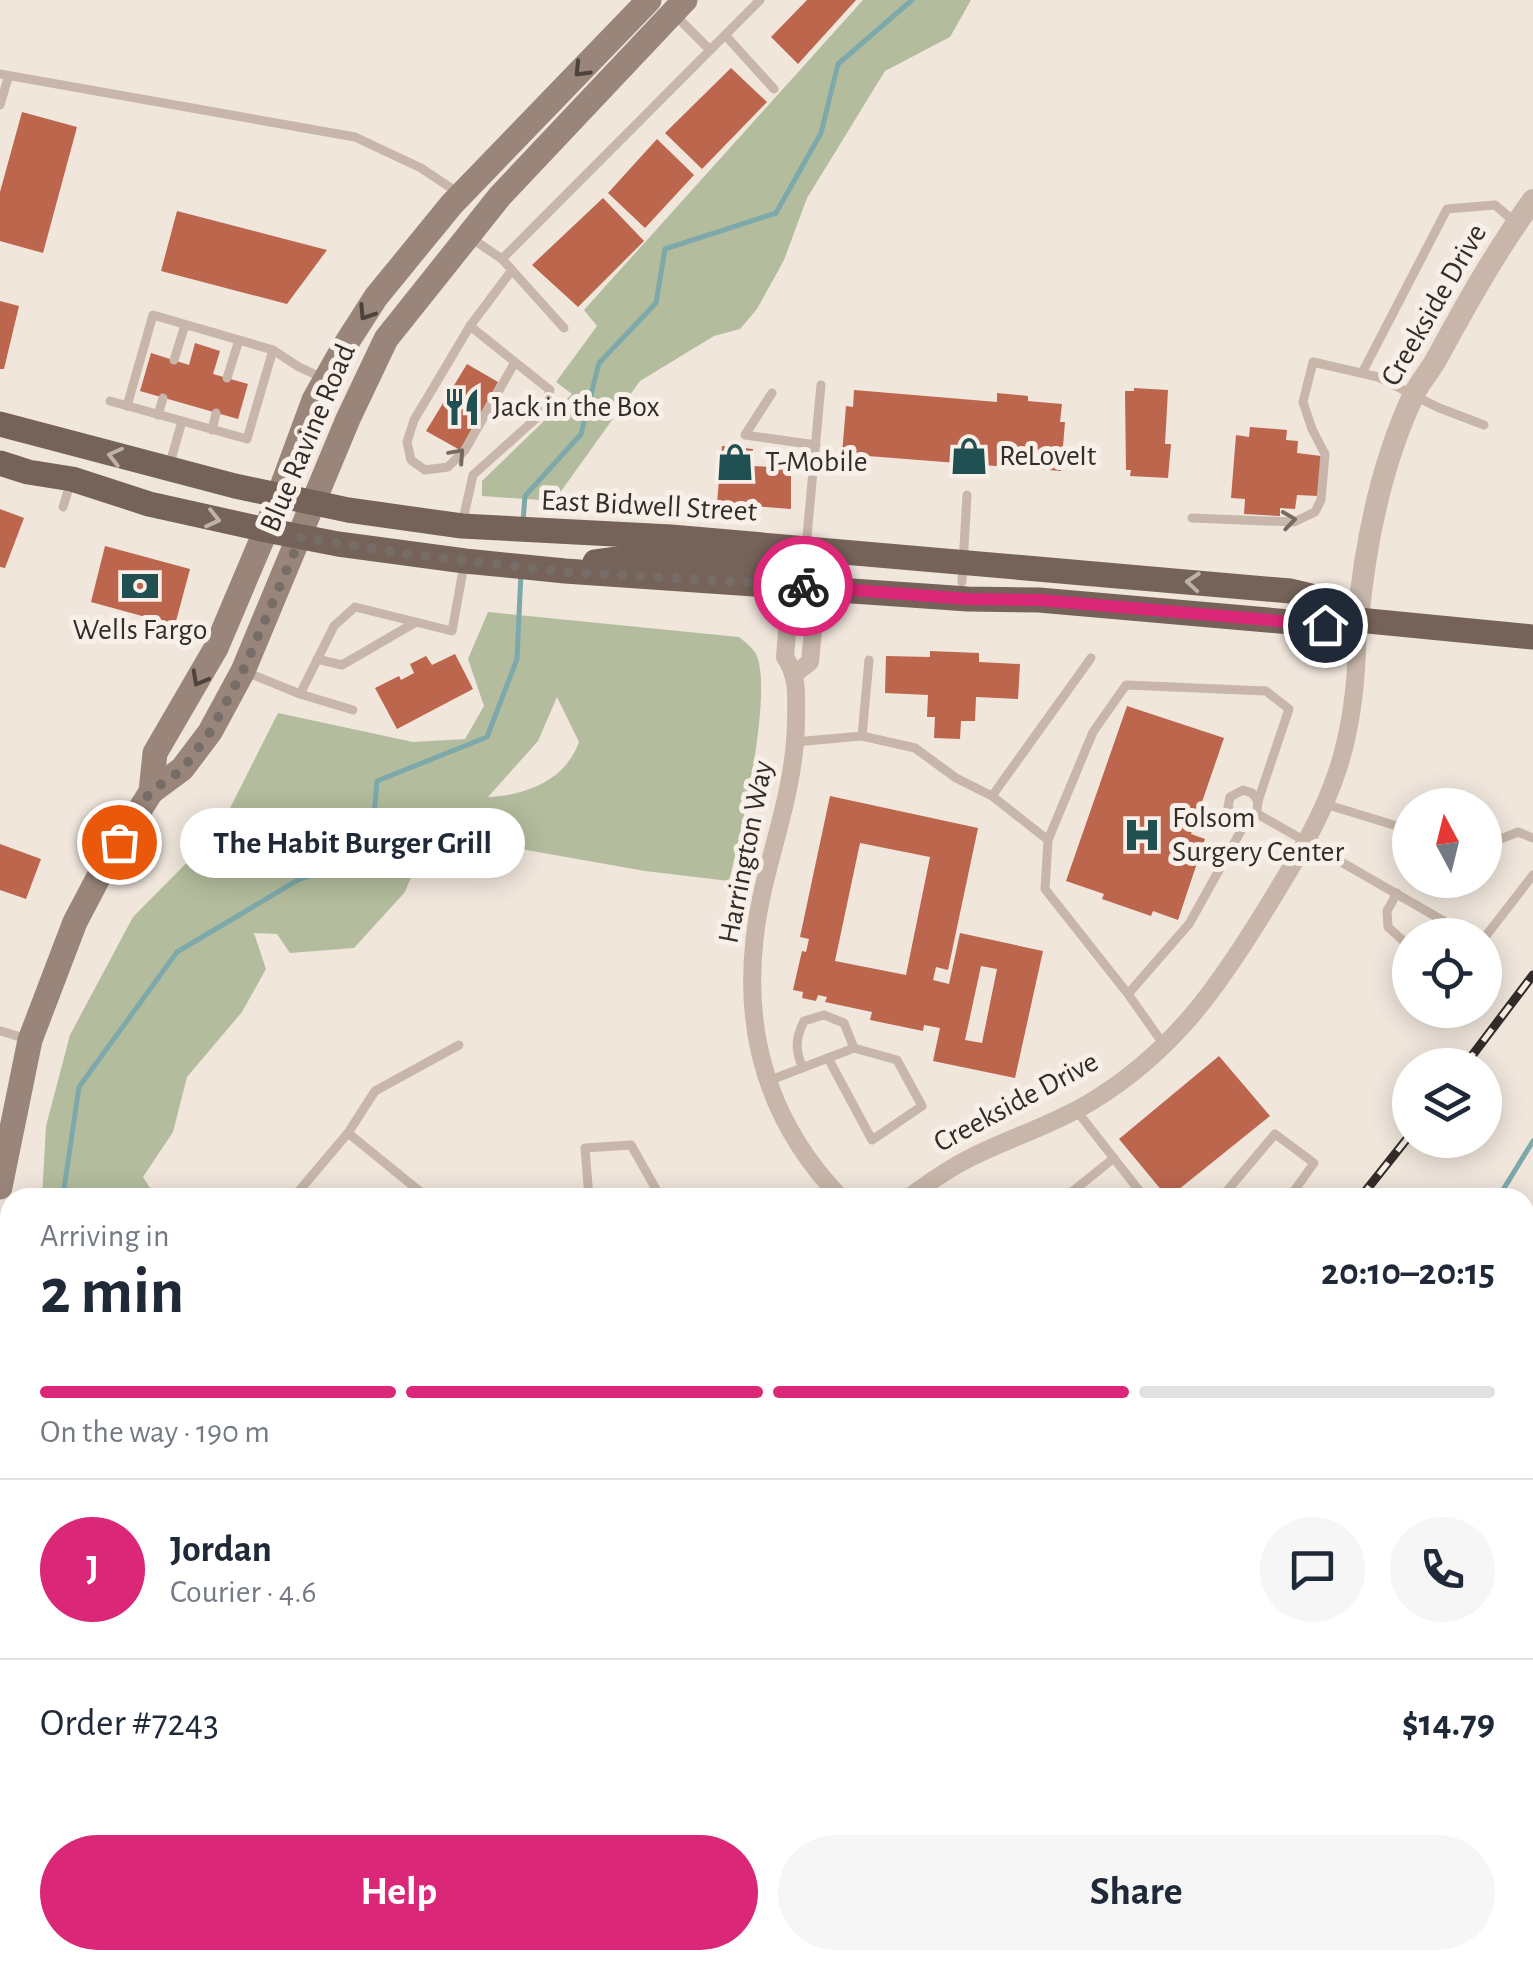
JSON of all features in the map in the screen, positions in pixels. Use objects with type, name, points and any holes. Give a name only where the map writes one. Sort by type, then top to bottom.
[{"type":"main road","name":"Blue Ravine Road","points":[[150,792],[155,753],[216,648],[266,530],[314,400],[376,297],[461,194],[649,0]]},
{"type":"main road","name":"Blue Ravine Road","points":[[0,1187],[6,1128],[30,1040],[75,922],[150,792],[182,770],[210,732],[243,671],[348,419],[386,339],[500,196],[673,4]]},
{"type":"main road","points":[[469,236],[464,225],[471,202],[502,170],[506,148]]},
{"type":"main road","name":"East Bidwell Street","points":[[0,424],[169,470],[314,502],[474,528],[672,537],[806,549],[963,573]]},
{"type":"main road","points":[[0,438],[40,446],[73,445]]},
{"type":"main road","points":[[0,463],[149,504],[266,530],[470,562],[968,599],[1040,600],[1325,625],[1358,620],[1533,638]]},
{"type":"main road","points":[[555,570],[648,555],[793,564],[801,560],[806,549]]},
{"type":"main road","points":[[791,585],[835,572],[963,573],[973,583],[1020,567],[1290,591],[1331,601],[1358,620]]},
{"type":"street","name":"Creekside Drive","points":[[923,1188],[968,1158],[1076,1110],[1125,1079],[1164,1046],[1226,974],[1308,840],[1350,725],[1366,556],[1382,485],[1414,394],[1468,298],[1533,200]]},
{"type":"street","name":"Harrington Way","points":[[791,585],[784,657],[796,673],[795,742],[784,814],[762,894],[752,960],[751,1006],[768,1081],[793,1138],[833,1188]]},
{"type":"street","name":"Harrington Way","points":[[796,673],[810,662],[817,587]]},
{"type":"lane","points":[[502,259],[760,0]]},
{"type":"lane","points":[[673,4],[710,50]]},
{"type":"lane","points":[[725,35],[774,89]]},
{"type":"lane","points":[[0,106],[4,76],[355,137],[421,168],[461,194]]},
{"type":"lane","points":[[1362,373],[1447,209],[1495,205],[1516,223]]},
{"type":"lane","points":[[469,236],[502,259],[564,328]]},
{"type":"lane","points":[[512,270],[470,326],[414,420],[407,442],[411,460],[425,470],[448,468],[465,450],[515,362]]},
{"type":"lane","points":[[127,406],[153,315],[273,350],[299,368],[326,379]]},
{"type":"lane","points":[[174,360],[184,325]]},
{"type":"lane","points":[[470,326],[550,390],[541,414],[474,475],[474,528]]},
{"type":"lane","points":[[228,378],[239,340]]},
{"type":"lane","points":[[110,401],[247,439],[273,350]]},
{"type":"lane","points":[[1192,518],[1294,522],[1315,512],[1321,500],[1325,454],[1304,402],[1314,362],[1378,377],[1436,408],[1484,425]]},
{"type":"lane","points":[[806,549],[821,385]]},
{"type":"lane","points":[[772,393],[745,435],[816,445]]},
{"type":"lane","points":[[158,414],[163,398]]},
{"type":"lane","points":[[212,430],[216,413]]},
{"type":"lane","points":[[169,470],[182,421]]},
{"type":"lane","points":[[63,507],[72,480]]},
{"type":"lane","points":[[963,573],[968,495]]},
{"type":"lane","points":[[300,694],[334,626],[356,607],[452,631],[470,562]]},
{"type":"lane","points":[[317,659],[342,665],[416,622]]},
{"type":"lane","points":[[992,796],[1091,658]]},
{"type":"lane","points":[[862,736],[869,660]]},
{"type":"lane","points":[[243,671],[353,710]]},
{"type":"lane","points":[[1128,994],[1189,924],[1246,820],[1256,813],[1288,709],[1266,691],[1126,686],[1093,732],[1048,840],[1045,889],[1164,1046]]},
{"type":"lane","points":[[795,742],[862,736],[915,748],[956,778],[992,796],[1048,840]]},
{"type":"lane","points":[[1246,820],[1232,816],[1230,798],[1243,790],[1258,801]]},
{"type":"lane","points":[[1324,804],[1392,825]]},
{"type":"lane","points":[[1256,813],[1392,890]]},
{"type":"lane","points":[[1502,838],[1518,832],[1533,838]]},
{"type":"lane","points":[[1500,918],[1533,876]]},
{"type":"lane","points":[[1392,931],[1386,911],[1394,898]]},
{"type":"lane","points":[[1405,898],[1437,918]]},
{"type":"lane","points":[[803,1068],[796,1054],[804,1022],[824,1015],[844,1023],[854,1048]]},
{"type":"lane","points":[[1,1030],[30,1040]]},
{"type":"lane","points":[[301,1188],[348,1133],[375,1091],[459,1045]]},
{"type":"lane","points":[[768,1081],[854,1048],[897,1060],[922,1106],[872,1140],[828,1058]]},
{"type":"lane","points":[[1076,1110],[1137,1188]]},
{"type":"lane","points":[[348,1133],[416,1188]]},
{"type":"lane","points":[[1229,1188],[1274,1134],[1314,1163],[1296,1188]]},
{"type":"lane","points":[[589,1188],[584,1148],[631,1145],[655,1188]]},
{"type":"lane","points":[[1077,1188],[1114,1158]]},
{"type":"green space","points":[[863,0],[971,0],[950,37],[885,71],[807,198],[784,260],[757,309],[740,329],[714,336],[640,381],[554,501],[482,496],[482,481],[572,394],[556,382],[597,326],[584,310]]},
{"type":"green space","points":[[488,612],[739,637],[756,654],[761,699],[753,765],[729,881],[645,871],[487,843],[435,818],[405,892],[354,948],[290,953],[277,934],[254,933],[266,969],[242,1012],[187,1077],[173,1132],[143,1177],[150,1188],[43,1188],[46,1126],[70,1035],[133,917],[219,830],[278,713],[413,742],[465,739],[484,706],[468,659]],"holes":[[[557,697],[579,742],[573,755],[543,783],[516,793],[488,797],[538,741]]]},
{"type":"building","points":[[807,0],[856,0],[798,64],[771,37]]},
{"type":"building","points":[[731,68],[767,102],[702,169],[665,133]]},
{"type":"building","points":[[22,112],[77,127],[43,253],[0,241],[0,192]]},
{"type":"building","points":[[657,139],[694,175],[645,228],[608,193]]},
{"type":"building","points":[[603,198],[644,241],[578,307],[532,265]]},
{"type":"building","points":[[177,211],[327,250],[287,304],[161,271]]},
{"type":"building","points":[[0,301],[19,306],[4,369],[0,369]]},
{"type":"building","points":[[195,343],[220,351],[213,374],[248,384],[238,419],[140,391],[151,353],[189,365]]},
{"type":"building","name":"Jack in the Box","points":[[467,364],[498,382],[460,450],[426,431]]},
{"type":"building","points":[[854,390],[997,402],[997,393],[1062,404],[1060,422],[1065,422],[1061,471],[842,454],[846,406],[853,407]]},
{"type":"building","points":[[1168,390],[1168,478],[1130,476],[1131,470],[1126,470],[1125,391]]},
{"type":"building","points":[[1250,427],[1287,430],[1286,440],[1298,441],[1297,453],[1321,456],[1318,496],[1297,495],[1295,509],[1280,508],[1280,516],[1244,514],[1245,499],[1231,498],[1236,435],[1249,437]]},
{"type":"building","points":[[722,446],[753,449],[752,466],[791,468],[791,509],[717,503]]},
{"type":"building","points":[[0,509],[24,518],[5,568],[0,567]]},
{"type":"building","name":"Wells Fargo","points":[[105,546],[190,569],[175,625],[91,602]]},
{"type":"building","points":[[930,651],[979,653],[979,662],[1020,664],[1018,699],[976,697],[975,721],[961,721],[960,739],[934,738],[935,717],[927,717],[928,695],[885,693],[886,656],[930,657]]},
{"type":"building","points":[[455,654],[473,689],[397,729],[375,688],[414,673],[410,664],[426,656],[432,665]]},
{"type":"building","points":[[1127,706],[1224,738],[1191,834],[1205,839],[1178,920],[1153,911],[1151,916],[1102,899],[1104,894],[1066,881]]},
{"type":"building","points":[[830,796],[978,828],[948,970],[936,967],[933,980],[949,984],[960,933],[1043,951],[1015,1078],[933,1061],[940,1028],[924,1025],[923,1031],[870,1020],[872,1012],[825,1002],[827,997],[818,995],[816,1001],[802,998],[803,992],[793,990],[802,951],[806,952],[809,939],[800,937]],"holes":[[[860,843],[930,857],[906,975],[835,961]],[[981,966],[997,969],[982,1043],[965,1040]]]},
{"type":"building","points":[[0,844],[41,859],[26,899],[0,890]]},
{"type":"building","points":[[1219,1056],[1270,1116],[1180,1188],[1160,1188],[1119,1139]]},
{"type":"waterway","points":[[523,521],[525,496],[581,434],[599,363],[656,303],[665,249],[776,213],[821,133],[838,64],[912,0]]},
{"type":"waterway","points":[[64,1188],[79,1087],[177,952],[298,880],[343,864],[373,827],[377,781],[487,737],[517,659],[521,572]]},
{"type":"waterway","points":[[1504,1188],[1533,1141]]},
{"type":"railway","points":[[1478,1048],[1533,975]]},
{"type":"railway","points":[[1368,1188],[1392,1158]]},
{"type":"way so far","points":[[119,842],[150,792],[182,770],[210,732],[254,648],[301,537],[565,572],[803,586]]},
{"type":"place","name":"Jack in the Box","points":[[462,407]]},
{"type":"place","name":"ReLoveIt","points":[[969,456]]},
{"type":"place","name":"T-Mobile","points":[[735,462]]},
{"type":"place","name":"Wells Fargo","points":[[140,586]]},
{"type":"place","name":"Folsom Surgery Center","points":[[1142,835]]},
{"type":"place","name":"The Habit Burger Grill","points":[[119,842]]},
{"type":"route","points":[[803,586],[968,599],[1040,600],[1325,625]]}]
